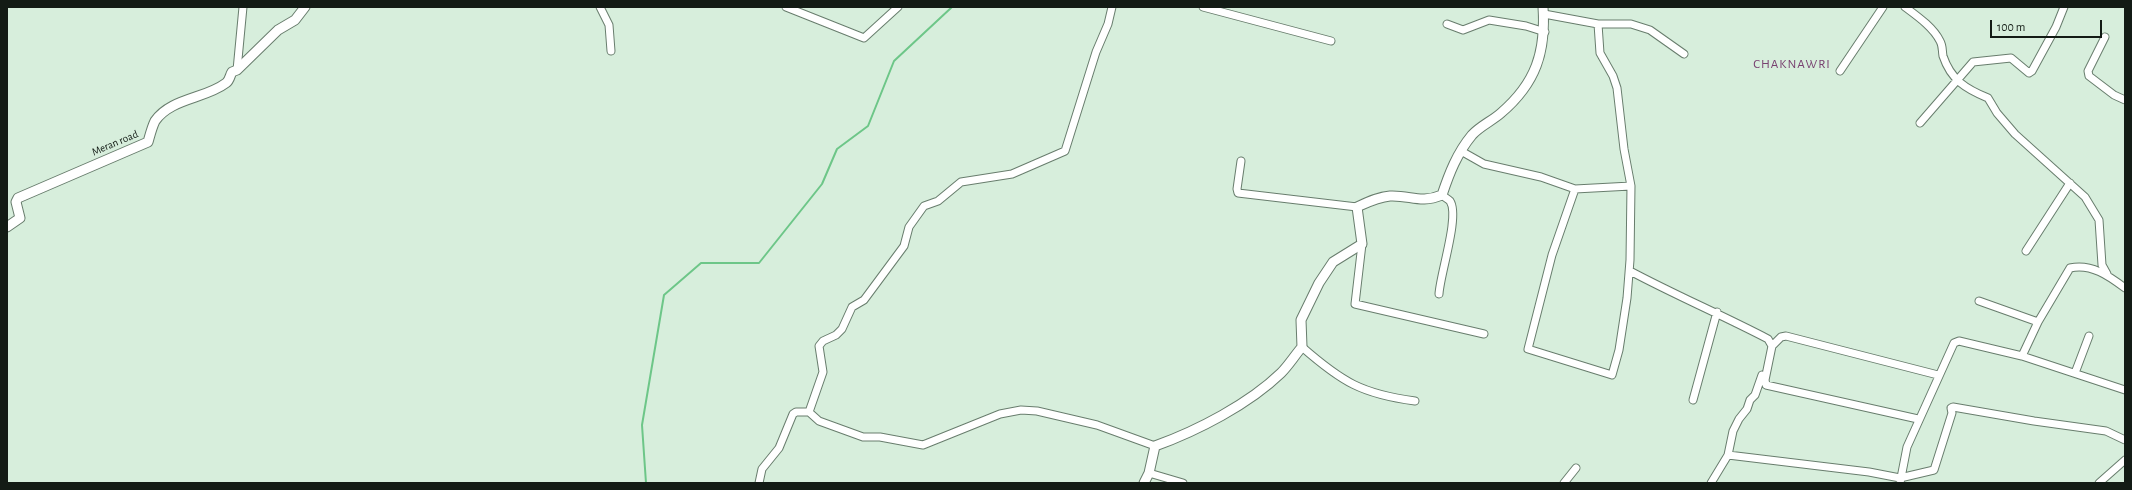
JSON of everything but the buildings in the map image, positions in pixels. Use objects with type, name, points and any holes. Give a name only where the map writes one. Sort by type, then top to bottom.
[{"type":"street","points":[[237,70],[243,7]]},
{"type":"street","name":"Meran road","points":[[7,227],[20,218],[16,202],[18,198],[148,142],[154,125],[161,115],[184,101],[200,96],[227,83],[232,72],[237,70],[278,30],[295,20],[305,7]]},
{"type":"street","points":[[600,7],[609,25],[611,51]]},
{"type":"street","points":[[786,7],[864,38],[898,7]]},
{"type":"street","points":[[809,412],[823,372],[820,346],[823,341],[836,335],[842,329],[852,307],[864,300],[904,246],[909,227],[924,206],[938,201],[961,182],[970,179],[1012,174],[1065,151],[1096,52],[1108,24],[1112,7]]},
{"type":"street","points":[[1203,7],[1331,41]]},
{"type":"street","points":[[1840,72],[1883,7]]},
{"type":"street","points":[[1905,7],[1922,20],[1939,40],[1943,56],[1951,75],[1975,93],[1988,98],[1997,113],[2014,134],[2085,197],[2099,220],[2102,265],[2107,274]]},
{"type":"street","points":[[1920,123],[1974,62],[2011,58],[2024,71],[2029,73],[2032,71],[2056,26],[2064,7]]},
{"type":"street","points":[[1241,161],[1237,189],[1238,193],[1358,207],[1380,198],[1392,196],[1429,201],[1442,195],[1450,170],[1461,151],[1477,130],[1500,114],[1516,100],[1539,62],[1545,32],[1543,10],[1598,24],[1630,24],[1650,30],[1684,54]]},
{"type":"street","points":[[1447,24],[1463,30],[1489,20],[1526,26],[1545,32]]},
{"type":"street","points":[[1574,189],[1552,255],[1528,349],[1612,375],[1619,350],[1630,271],[1632,186],[1624,149],[1617,88],[1613,76],[1600,53],[1598,24]]},
{"type":"street","points":[[2104,37],[2090,65],[2089,76],[2114,95],[2125,100]]},
{"type":"street","points":[[1461,151],[1484,164],[1534,175],[1574,189],[1632,186]]},
{"type":"street","points":[[2026,252],[2070,183]]},
{"type":"street","points":[[1438,294],[1440,276],[1452,234],[1450,201],[1442,195]]},
{"type":"street","points":[[1358,207],[1362,244],[1355,304],[1484,334]]},
{"type":"street","points":[[759,483],[762,469],[779,448],[793,414],[796,412],[809,412],[819,421],[863,437],[880,437],[923,445],[1000,414],[1022,410],[1037,411],[1097,425],[1155,446],[1191,433],[1251,396],[1281,373],[1302,347],[1301,320],[1319,283],[1333,262],[1362,244]]},
{"type":"street","points":[[2022,356],[2038,322],[2070,268],[2079,266],[2107,274],[2125,288]]},
{"type":"street","points":[[1630,271],[1681,298],[1717,312],[1768,339],[1772,346]]},
{"type":"street","points":[[1979,301],[2038,322]]},
{"type":"street","points":[[1693,400],[1717,312]]},
{"type":"street","points":[[1918,419],[1766,385],[1765,380],[1772,346],[1780,337],[1786,336],[1938,375]]},
{"type":"street","points":[[2075,373],[2089,336]]},
{"type":"street","points":[[1711,483],[1728,455],[1733,431],[1739,419],[1747,409],[1750,400],[1760,383],[1768,339]]},
{"type":"street","points":[[1900,481],[1907,447],[1918,419],[1938,375],[1957,341],[2022,356],[2125,390]]},
{"type":"street","points":[[1302,347],[1329,371],[1361,389],[1388,397],[1415,400]]},
{"type":"street","points":[[1728,455],[1869,472],[1900,481],[1934,470],[1952,413],[1951,408],[1953,407],[2034,421],[2106,431],[2125,440]]},
{"type":"street","points":[[1144,483],[1149,473],[1155,446]]},
{"type":"street","points":[[2099,483],[2125,460]]},
{"type":"street","points":[[1564,483],[1576,468]]},
{"type":"street","points":[[1149,473],[1182,483]]},
{"type":"waterway","points":[[646,483],[642,425],[664,295],[701,263],[759,263],[822,184],[837,149],[868,126],[894,61],[952,7]]},
{"type":"district","name":"CHAKNAWRI","points":[[1792,64]]}]
